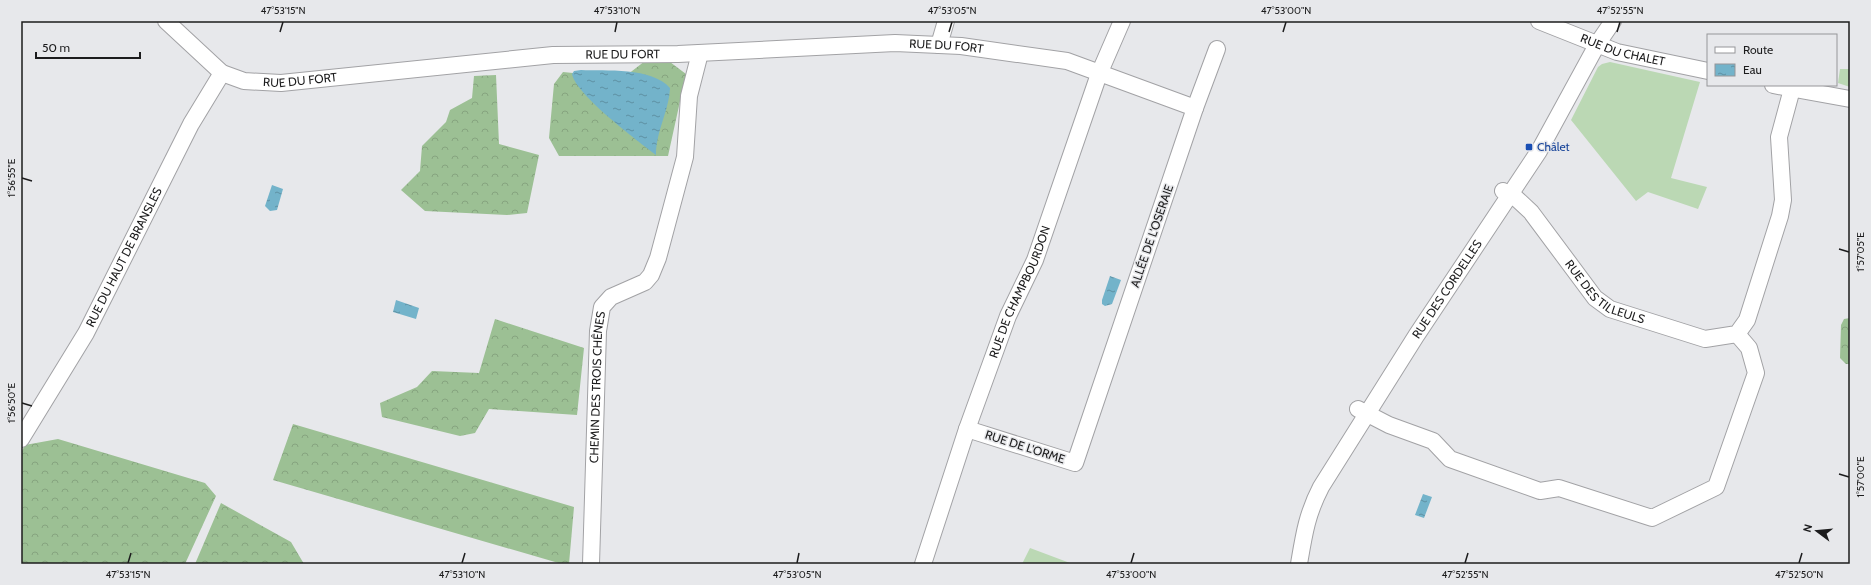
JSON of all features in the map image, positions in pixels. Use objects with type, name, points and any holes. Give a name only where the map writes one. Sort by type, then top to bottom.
[{"type":"street","name":"RUE DU FORT","points":[[166,21],[222,73],[244,82],[281,83],[552,55],[700,53],[895,43],[961,46],[1067,61],[1099,74]]},
{"type":"street","points":[[939,45],[946,21]]},
{"type":"street","name":"RUE DE CHAMPBOURDON","points":[[923,564],[967,428],[1008,316],[1035,260],[1099,74],[1122,21]]},
{"type":"street","name":"RUE DU CHALET","points":[[1539,21],[1598,43],[1617,52],[1707,71]]},
{"type":"street","name":"RUE DES CORDELLES","points":[[1299,564],[1306,522],[1311,506],[1362,412],[1435,306],[1507,193],[1539,151],[1598,43],[1613,21]]},
{"type":"street","name":"ALLÉE DE L'OSERAIE","points":[[1109,364],[1195,108],[1217,50]]},
{"type":"street","name":"CHEMIN DES TROIS CHÊNES","points":[[591,564],[598,331],[602,308],[611,297],[645,282],[651,275],[658,258],[684,156],[689,96],[700,53]]},
{"type":"street","name":"RUE DU HAUT DE BRANSLES","points":[[21,439],[86,333],[191,124],[222,73]]},
{"type":"street","points":[[1099,74],[1195,108]]},
{"type":"street","points":[[1778,86],[1850,99]]},
{"type":"street","points":[[1362,412],[1388,425],[1433,441],[1450,459],[1540,491],[1559,488],[1652,518],[1716,487],[1756,373],[1749,348],[1737,334],[1747,320],[1780,216],[1783,200],[1778,137],[1792,89]]},
{"type":"street","name":"RUE DES TILLEULS","points":[[1507,193],[1531,212],[1595,298],[1610,309],[1705,340],[1737,334]]},
{"type":"street","name":"RUE DE L'ORME","points":[[967,428],[1076,463],[1109,364]]},
{"type":"green space","points":[[666,59],[686,74],[668,156],[559,156],[549,138],[554,84],[563,72],[623,78],[645,61]]},
{"type":"green space","points":[[1610,62],[1700,82],[1671,178],[1707,187],[1698,209],[1648,192],[1636,201],[1571,120],[1598,67],[1602,64]]},
{"type":"green space","points":[[1840,69],[1850,69],[1850,87],[1838,83]]},
{"type":"green space","points":[[496,75],[499,144],[539,155],[527,213],[507,215],[425,211],[401,190],[420,171],[422,146],[446,122],[450,110],[472,98],[474,76]]},
{"type":"green space","points":[[1850,318],[1850,364],[1846,364],[1840,358],[1841,325],[1844,319]]},
{"type":"green space","points":[[495,319],[584,348],[577,415],[489,409],[475,433],[460,436],[382,417],[380,403],[417,387],[432,371],[479,373]]},
{"type":"green space","points":[[293,424],[574,507],[569,564],[562,564],[273,480]]},
{"type":"green space","points":[[58,439],[205,483],[216,496],[185,564],[25,564],[21,562],[21,453],[25,445]]},
{"type":"green space","points":[[221,503],[291,542],[304,564],[195,564]]},
{"type":"green space","points":[[1030,548],[1070,563],[1022,564]]},
{"type":"water","points":[[581,70],[640,73],[652,76],[662,81],[670,88],[658,138],[656,155],[623,129],[584,94],[576,83],[572,74],[574,71]]},
{"type":"water","points":[[272,185],[283,189],[277,210],[270,211],[265,206]]},
{"type":"water","points":[[1110,276],[1121,280],[1112,304],[1105,306],[1102,304],[1102,300]]},
{"type":"water","points":[[396,300],[419,308],[416,319],[393,312]]},
{"type":"water","points":[[1423,494],[1432,497],[1424,518],[1415,515]]},
{"type":"place","name":"Châlet","points":[[1529,147]]}]
